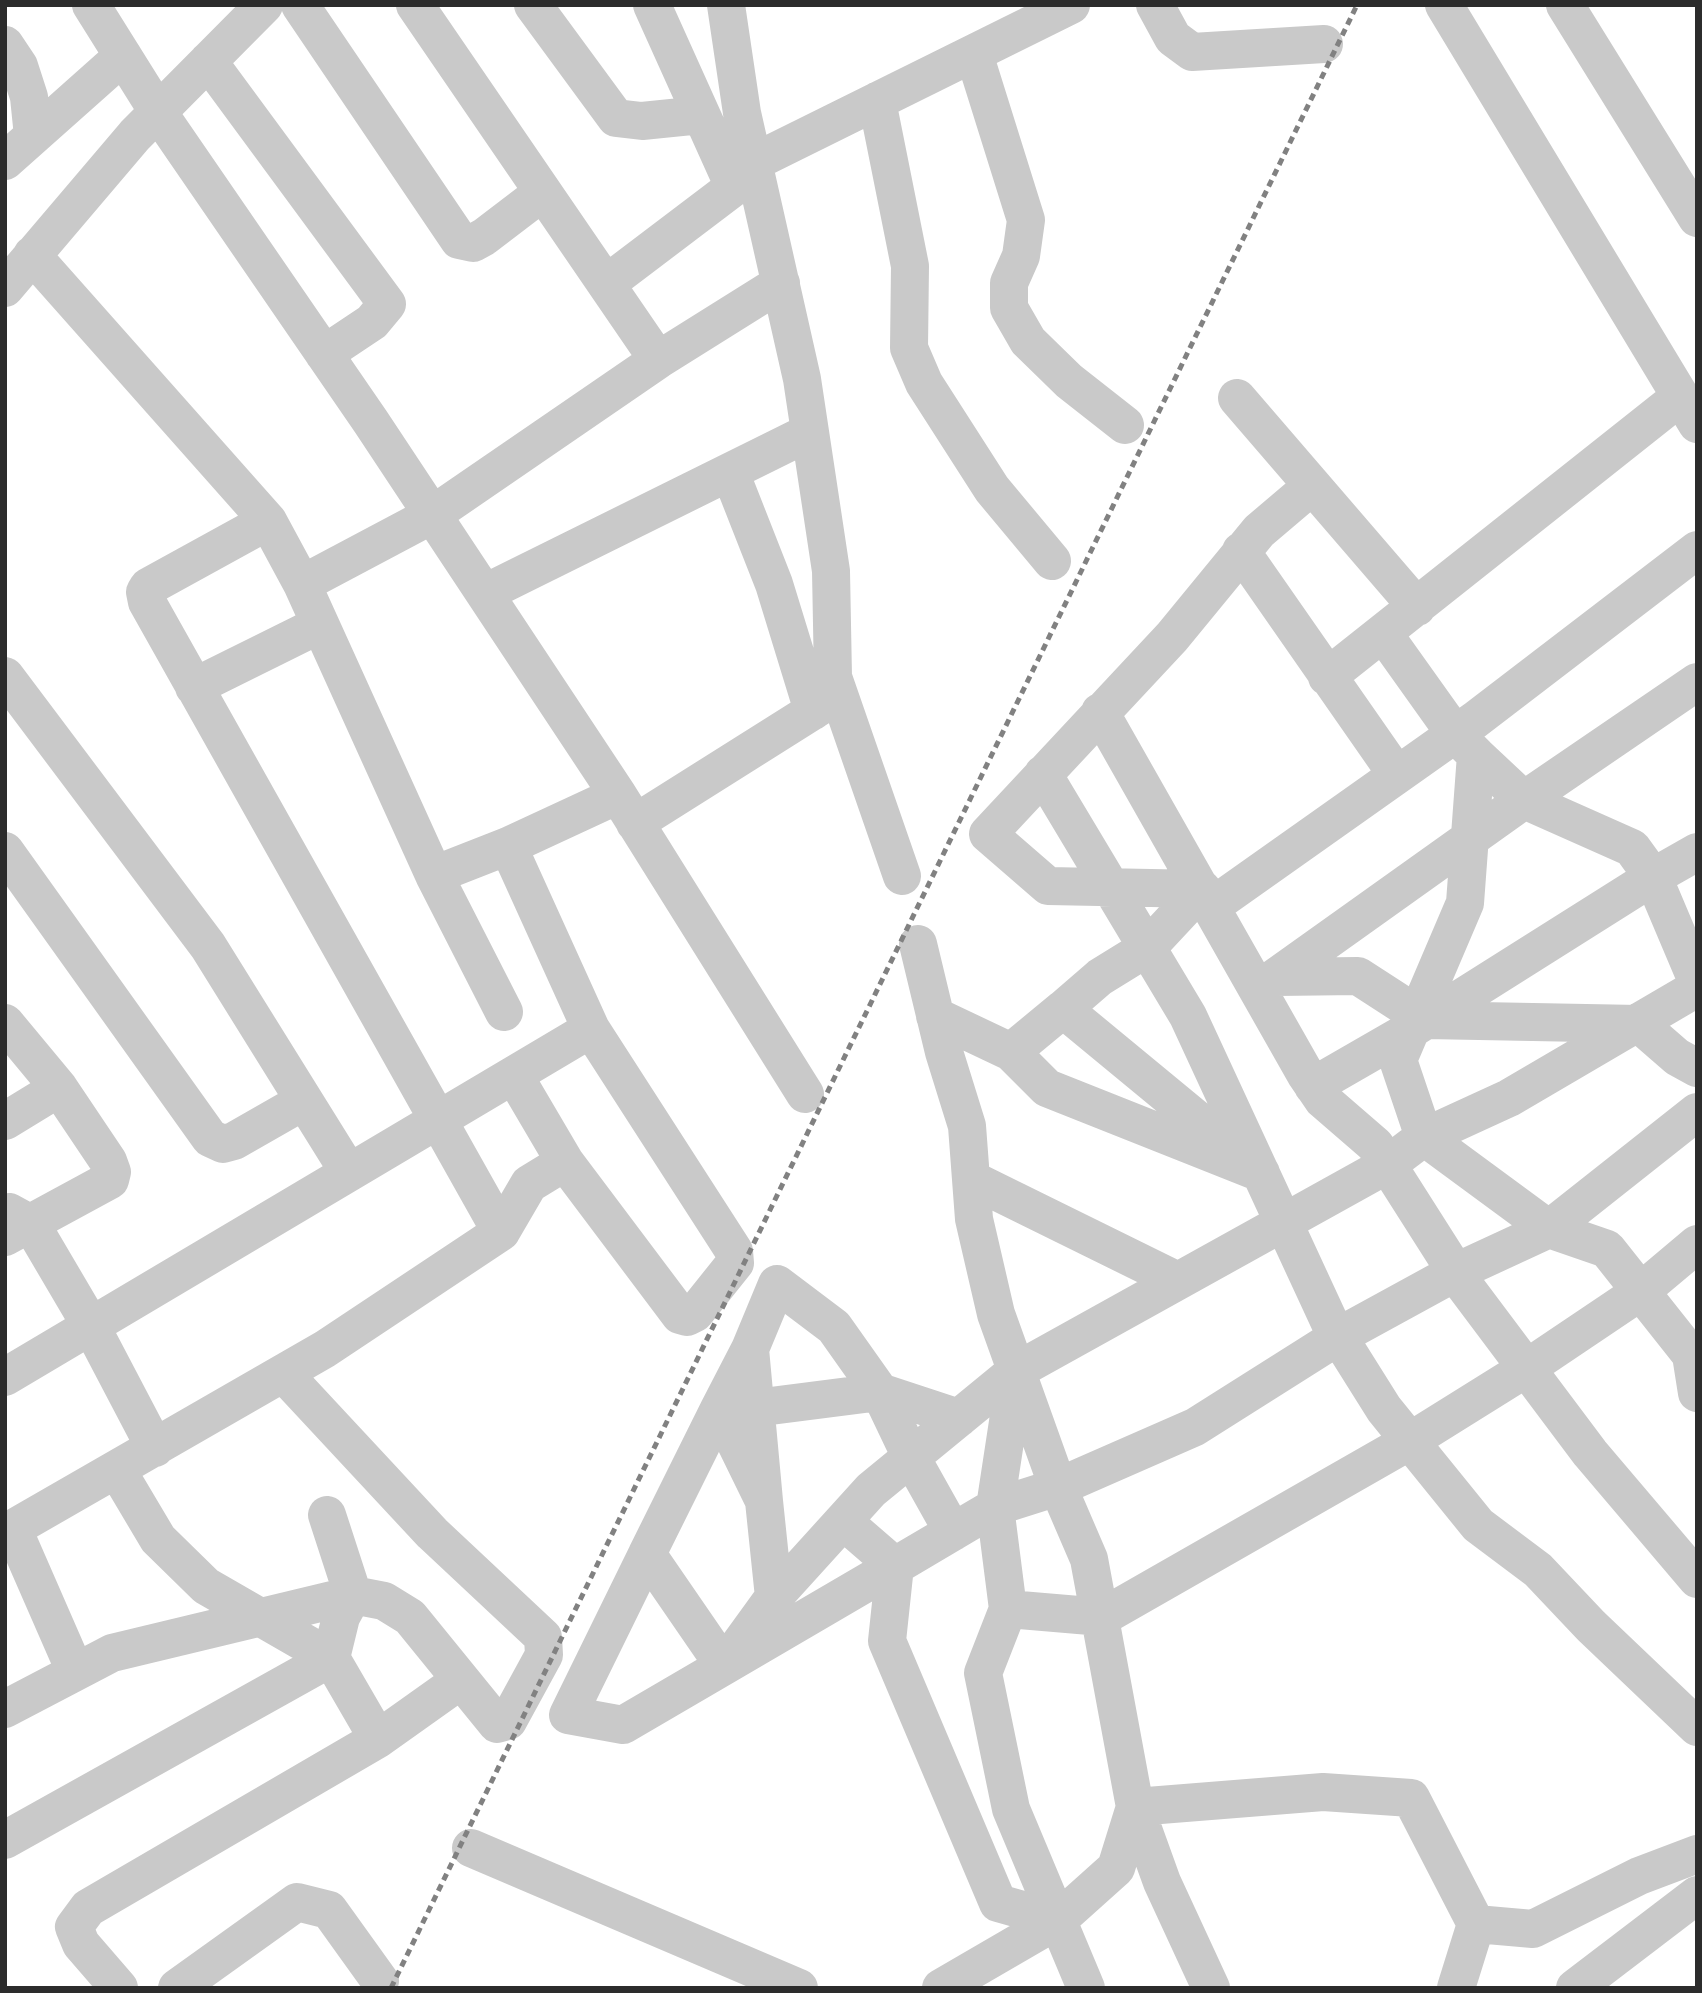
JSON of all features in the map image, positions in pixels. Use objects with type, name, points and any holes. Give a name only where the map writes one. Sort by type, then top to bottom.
[{"type":"street","points":[[91,5],[158,112],[485,593],[627,809],[805,1094]]},
{"type":"street","points":[[5,288],[158,112],[264,5]]},
{"type":"street","points":[[300,5],[459,240],[473,243],[484,237],[544,192]]},
{"type":"street","points":[[415,5],[658,360]]},
{"type":"street","points":[[534,5],[616,118],[642,121],[701,115]]},
{"type":"street","points":[[652,5],[701,115],[744,175]]},
{"type":"street","points":[[433,875],[508,846],[627,809],[825,703],[833,677],[831,571],[810,432],[781,283],[744,175],[726,5]]},
{"type":"street","points":[[1154,5],[1173,38],[1192,52],[1324,44]]},
{"type":"street","points":[[1327,677],[1416,607],[1689,411],[1444,5]]},
{"type":"street","points":[[1565,5],[1697,218]]},
{"type":"street","points":[[606,284],[744,175],[877,101],[1064,7]]},
{"type":"street","points":[[5,45],[19,65],[29,97],[19,148]]},
{"type":"street","points":[[974,54],[1026,220],[1021,256],[1009,283],[1009,308],[1028,341],[1069,381],[1125,425]]},
{"type":"street","points":[[19,148],[123,56]]},
{"type":"street","points":[[208,61],[387,304],[372,322],[324,354]]},
{"type":"street","points":[[877,101],[910,266],[909,348],[924,383],[992,489],[1052,561]]},
{"type":"street","points":[[33,255],[268,521],[302,584],[433,875],[504,1012]]},
{"type":"street","points":[[302,584],[432,515],[658,360],[781,283]]},
{"type":"street","points":[[1237,398],[1416,607]]},
{"type":"street","points":[[485,593],[810,432]]},
{"type":"street","points":[[730,471],[774,584],[902,876]]},
{"type":"street","points":[[1207,897],[1111,886],[1048,886],[988,834],[1172,636],[1259,531],[1312,486]]},
{"type":"street","points":[[268,521],[148,587],[145,592],[147,602],[501,1232]]},
{"type":"street","points":[[1011,1052],[1100,977],[1147,948],[1207,897],[1397,775],[1466,745],[1697,550]]},
{"type":"street","points":[[1241,551],[1397,775]]},
{"type":"street","points":[[194,687],[319,625]]},
{"type":"street","points":[[1383,632],[1466,745],[1524,800],[1632,848],[1653,877],[1697,981]]},
{"type":"street","points":[[5,676],[208,946],[348,1171]]},
{"type":"street","points":[[1267,983],[1697,681]]},
{"type":"street","points":[[1100,712],[1207,897],[1267,983],[1313,1086],[1324,1100],[1376,1145],[1456,1272],[1527,1368],[1590,1453],[1697,1579]]},
{"type":"street","points":[[1466,745],[1469,841],[1465,903],[1419,1022],[1398,1060],[1424,1138],[1549,1229],[1607,1249],[1691,1355],[1697,1393]]},
{"type":"street","points":[[1043,774],[1188,1016],[1339,1336],[1384,1409],[1478,1525],[1538,1570],[1591,1626],[1697,1727]]},
{"type":"street","points":[[508,846],[591,1029],[734,1251],[735,1263],[695,1313],[687,1317],[680,1315],[565,1162],[515,1076]]},
{"type":"street","points":[[5,851],[210,1138],[223,1144],[234,1142],[304,1101]]},
{"type":"street","points":[[1313,1086],[1697,852]]},
{"type":"street","points":[[918,944],[935,1016],[967,1126],[974,1219],[996,1314],[1058,1487],[1089,1559],[1135,1807],[1161,1882],[1211,1988]]},
{"type":"street","points":[[1267,983],[1358,976],[1419,1022],[1639,1024],[1677,1057],[1697,1068]]},
{"type":"street","points":[[724,1666],[774,1597],[872,1490],[1016,1371],[1387,1164],[1424,1138],[1509,1098],[1697,988]]},
{"type":"street","points":[[1063,1009],[1261,1173]]},
{"type":"street","points":[[935,1016],[1011,1052],[1047,1088],[1261,1173]]},
{"type":"street","points":[[5,1023],[59,1088],[108,1161],[112,1172],[110,1180],[14,1224],[91,1326],[155,1448]]},
{"type":"street","points":[[5,1377],[591,1029]]},
{"type":"street","points":[[5,1121],[59,1088]]},
{"type":"street","points":[[953,1532],[911,1457],[880,1392],[834,1326],[777,1284],[750,1349],[737,1409],[647,1554],[568,1715],[623,1725],[895,1566],[953,1532],[995,1507],[1058,1487],[1195,1427],[1339,1336],[1456,1272],[1549,1229],[1697,1112]]},
{"type":"street","points":[[75,1671],[9,1531],[284,1374],[501,1232],[529,1184],[565,1162]]},
{"type":"street","points":[[971,1179],[1178,1281]]},
{"type":"street","points":[[1008,1609],[1101,1617],[1410,1441],[1527,1368],[1640,1292],[1697,1244]]},
{"type":"street","points":[[1016,1371],[995,1507],[1008,1609],[983,1672],[1010,1809],[1086,1988]]},
{"type":"street","points":[[5,1709],[111,1653],[353,1595],[384,1601],[410,1617],[497,1724],[504,1725],[544,1656],[546,1646],[543,1637],[432,1533],[284,1374]]},
{"type":"street","points":[[737,1409],[880,1392],[959,1418]]},
{"type":"street","points":[[737,1409],[764,1501],[774,1597]]},
{"type":"street","points":[[117,1470],[158,1539],[206,1586],[331,1658],[377,1739]]},
{"type":"street","points":[[5,1840],[331,1658],[341,1617],[353,1595],[327,1515]]},
{"type":"street","points":[[843,1521],[895,1566]]},
{"type":"street","points":[[647,1554],[724,1666]]},
{"type":"street","points":[[895,1566],[887,1641],[998,1903],[1058,1920]]},
{"type":"street","points":[[118,1988],[89,1955],[74,1927],[88,1909],[377,1739],[461,1680]]},
{"type":"street","points":[[1135,1807],[1322,1792],[1412,1798],[1476,1924],[1456,1988]]},
{"type":"street","points":[[942,1988],[1058,1920],[1116,1868],[1135,1807]]},
{"type":"street","points":[[471,1848],[799,1988]]},
{"type":"street","points":[[1476,1924],[1533,1929],[1639,1875],[1697,1854]]},
{"type":"street","points":[[1575,1988],[1697,1895]]},
{"type":"street","points":[[177,1988],[297,1902],[329,1910],[380,1981]]},
{"type":"railway","points":[[391,1988],[1357,5]]}]
